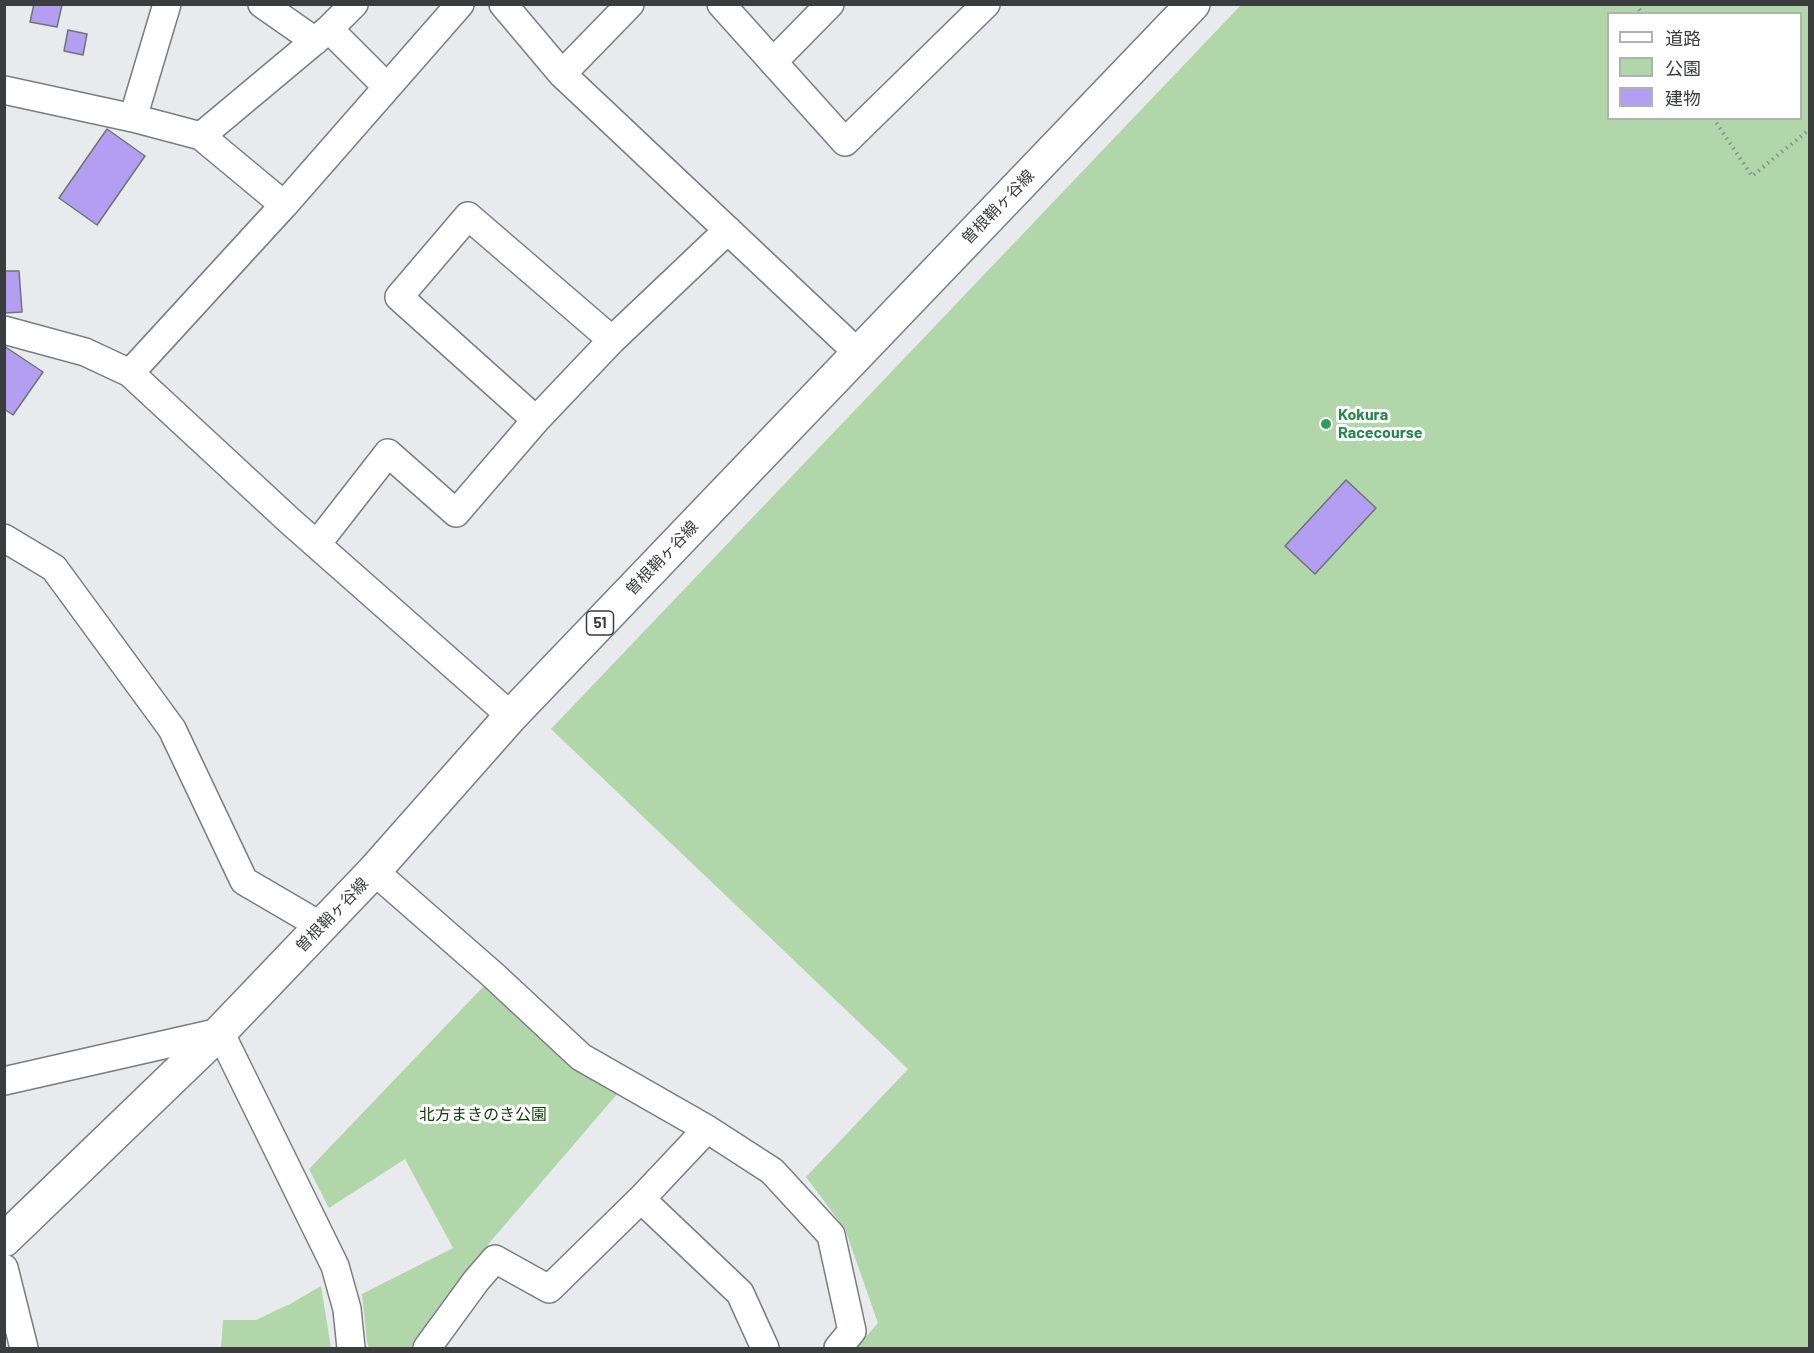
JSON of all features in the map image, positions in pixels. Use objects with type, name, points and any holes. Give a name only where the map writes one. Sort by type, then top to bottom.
[{"type":"main road","name":"曽根鞘ヶ谷線","points":[[4,1240],[220,1032],[374,871],[511,716],[1188,6]]},
{"type":"street","points":[[133,118],[167,4]]},
{"type":"street","points":[[262,4],[322,35],[387,87]]},
{"type":"street","points":[[201,136],[322,35],[354,4]]},
{"type":"street","points":[[130,373],[284,205],[460,4]]},
{"type":"street","points":[[503,4],[562,74],[858,354]]},
{"type":"street","points":[[562,74],[630,4]]},
{"type":"street","points":[[721,4],[845,142],[986,4]]},
{"type":"street","points":[[773,62],[830,4]]},
{"type":"street","points":[[4,90],[133,118],[201,136],[284,205]]},
{"type":"street","points":[[536,420],[399,297],[468,216],[612,340]]},
{"type":"street","points":[[317,544],[388,453],[456,513],[536,420],[612,340],[728,231]]},
{"type":"street","points":[[4,330],[85,352],[130,373],[317,544],[511,716]]},
{"type":"street","points":[[4,538],[54,568],[172,729],[244,881],[321,926]]},
{"type":"street","points":[[374,871],[493,975],[581,1057],[707,1129],[772,1171],[831,1234],[852,1331],[838,1348]]},
{"type":"street","points":[[4,1081],[220,1032],[335,1266],[347,1309],[351,1348]]},
{"type":"street","points":[[427,1348],[495,1259],[549,1289],[641,1199],[707,1129]]},
{"type":"street","points":[[641,1199],[740,1293],[765,1348]]},
{"type":"street","points":[[4,1268],[24,1348]]},
{"type":"path","points":[[1714,120],[1752,176],[1809,129]]},
{"type":"green space","name":"Kokura Racecourse","points":[[1241,5],[1809,5],[1809,1348],[856,1348],[878,1323],[845,1229],[806,1177],[908,1069],[551,729]]},
{"type":"green space","name":"北方まきのき公園","points":[[484,986],[571,1064],[618,1093],[491,1241],[412,1348],[369,1348],[362,1294],[453,1248],[405,1159],[329,1208],[309,1169]]},
{"type":"green space","points":[[321,1286],[331,1348],[221,1348],[223,1320],[256,1320]]},
{"type":"building","points":[[34,4],[62,5],[57,27],[30,22]]},
{"type":"building","points":[[68,30],[87,34],[83,55],[64,51]]},
{"type":"building","points":[[107,129],[145,156],[97,225],[59,198]]},
{"type":"building","points":[[4,271],[19,271],[22,312],[4,313]]},
{"type":"building","points":[[4,346],[43,372],[13,415],[4,409]]},
{"type":"building","points":[[1346,480],[1376,508],[1315,574],[1285,546]]},
{"type":"place","name":"Kokura Racecourse","points":[[1326,424]]}]
